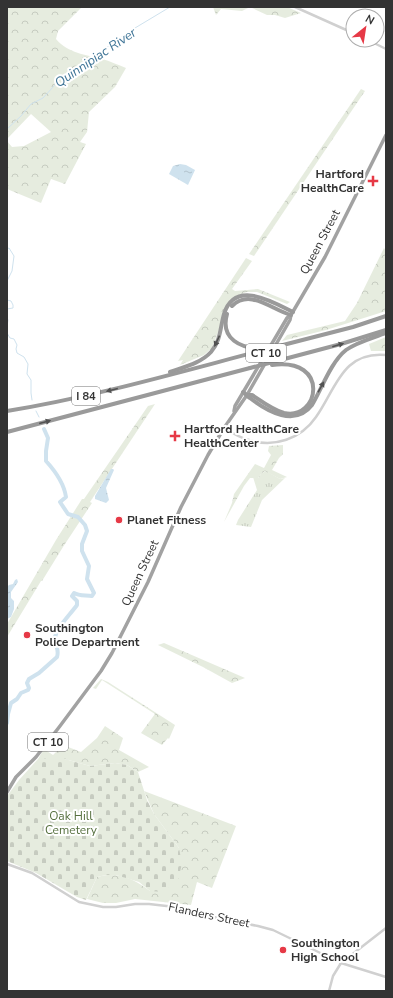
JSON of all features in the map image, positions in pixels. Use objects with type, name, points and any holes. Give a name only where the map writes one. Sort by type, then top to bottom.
[{"type":"highway","name":"Queen Street","points":[[7,792],[16,777],[36,757],[60,726],[101,671],[112,653],[148,582],[181,507],[208,455],[234,411],[238,408],[290,320],[325,257],[386,135]]},
{"type":"highway","points":[[164,375],[199,361],[213,350],[219,338],[227,309],[233,301],[240,297],[251,295],[259,296],[292,314]]},
{"type":"highway","points":[[292,314],[285,314],[254,299],[244,299],[232,306],[228,312],[226,328],[229,335],[241,345],[261,349],[338,331],[386,316]]},
{"type":"highway","points":[[273,363],[386,330]]},
{"type":"highway","points":[[245,394],[280,415],[292,416],[301,414],[312,405],[341,354],[351,347],[386,333]]},
{"type":"highway","name":"I 84","points":[[7,411],[73,399],[136,384],[261,349]]},
{"type":"highway","points":[[245,394],[252,395],[285,413],[299,411],[307,406],[312,397],[313,390],[311,379],[306,372],[300,367],[292,364],[273,363]]},
{"type":"highway","name":"I 84","points":[[7,432],[152,393],[273,363]]},
{"type":"street","points":[[295,7],[345,29]]},
{"type":"street","points":[[224,428],[241,437],[255,442],[272,443],[292,438],[305,430],[315,419],[347,368],[362,358],[376,355],[386,355]]},
{"type":"street","name":"Flanders Street","points":[[7,864],[32,873],[79,902],[103,907],[149,904],[184,908],[221,919],[258,926],[273,930],[341,962],[386,977]]},
{"type":"street","points":[[329,991],[333,976],[341,962],[386,928]]},
{"type":"green space","points":[[7,7],[82,7],[58,31],[56,39],[72,51],[105,60],[126,68],[115,87],[89,112],[87,132],[80,142],[86,144],[65,184],[51,179],[41,203],[7,189],[7,141],[12,147],[24,146],[51,132],[31,114],[7,139]]},
{"type":"green space","points":[[213,7],[250,7],[242,11],[221,9],[216,15]]},
{"type":"green space","points":[[250,7],[287,7],[301,13],[285,18],[275,15],[267,15]]},
{"type":"green space","points":[[361,89],[365,91],[254,256],[249,254]]},
{"type":"green space","points":[[384,248],[386,251],[386,311],[326,330],[282,341],[287,335],[345,321],[357,303]]},
{"type":"green space","points":[[246,258],[252,261],[232,289],[235,291],[258,289],[290,302],[287,304],[257,292],[247,292],[236,296],[229,303],[212,348],[204,355],[180,365],[183,360],[178,361]]},
{"type":"green space","points":[[386,337],[386,351],[371,351],[369,344]]},
{"type":"green space","points":[[155,404],[90,502],[92,503],[41,581],[7,637],[7,624],[56,540],[82,499],[84,499],[148,406]]},
{"type":"green space","points":[[283,445],[283,454],[272,470],[287,477],[280,479],[265,471],[258,478],[250,478],[224,522],[234,494],[255,464],[264,468],[271,455],[268,451],[269,446]]},
{"type":"green space","points":[[266,471],[280,479],[285,478],[262,500],[251,527],[236,525],[257,490],[253,477],[258,478]]},
{"type":"green space","points":[[164,643],[245,678],[232,683],[158,645]]},
{"type":"green space","points":[[101,679],[175,725],[169,739],[168,738],[162,745],[141,733],[155,714],[102,680],[96,689],[93,688]]},
{"type":"green space","points":[[105,726],[123,738],[119,750],[149,767],[138,772],[127,765],[115,763],[90,766],[65,759],[38,759],[44,749],[53,755],[63,745],[81,752],[97,738]]},
{"type":"green space","name":"Oak Hill Cemetery","points":[[38,759],[65,759],[90,766],[115,763],[127,765],[138,772],[147,800],[154,814],[179,848],[182,864],[178,879],[164,892],[150,891],[139,882],[116,875],[97,877],[86,900],[77,897],[36,873],[7,861],[7,796]]},
{"type":"green space","points":[[144,791],[236,826],[212,888],[197,882],[191,905],[135,899],[116,903],[103,903],[87,899],[97,877],[104,875],[125,877],[150,891],[179,848],[154,814]]},
{"type":"water","points":[[180,164],[186,165],[195,170],[188,185],[169,174],[173,166]]},
{"type":"water","points":[[111,469],[114,470],[106,488],[109,500],[106,503],[95,499],[95,496]]},
{"type":"water","points":[[17,579],[18,582],[11,592],[11,598],[14,601],[14,609],[11,617],[7,619],[7,587],[13,584]]},
{"type":"waterway","name":"Quinnipiac River","points":[[7,129],[31,104],[43,98],[63,76],[82,65],[130,31],[170,7]]},
{"type":"waterway","name":"Quinnipiac River","points":[[7,249],[9,248],[14,256],[12,271],[7,281]]},
{"type":"waterway","name":"Quinnipiac River","points":[[7,300],[11,301],[13,305],[13,308],[7,309]]},
{"type":"waterway","name":"Quinnipiac River","points":[[7,318],[7,326]]},
{"type":"waterway","name":"Quinnipiac River","points":[[7,333],[10,338],[14,339],[17,345],[17,353],[24,357],[28,364],[27,374],[31,380],[32,400]]},
{"type":"waterway","name":"Quinnipiac River","points":[[36,411],[39,417]]},
{"type":"waterway","name":"Quinnipiac River","points":[[7,723],[11,703],[17,699],[21,693],[28,690],[29,688],[27,683],[29,679],[39,673],[57,657],[58,653],[54,640],[60,626],[77,605],[77,601],[72,596],[74,593],[92,596],[94,593],[87,579],[89,566],[82,551],[82,544],[87,531],[85,525],[78,517],[68,514],[60,502],[66,497],[65,492],[59,478],[46,461],[48,438],[44,429]]},
{"type":"place","name":"Hartford HealthCare","points":[[373,181]]},
{"type":"place","name":"Hartford HealthCare HealthCenter","points":[[175,436]]},
{"type":"place","name":"Planet Fitness","points":[[119,520]]},
{"type":"place","name":"Southington Police Department","points":[[27,635]]},
{"type":"place","name":"Southington High School","points":[[283,950]]}]
